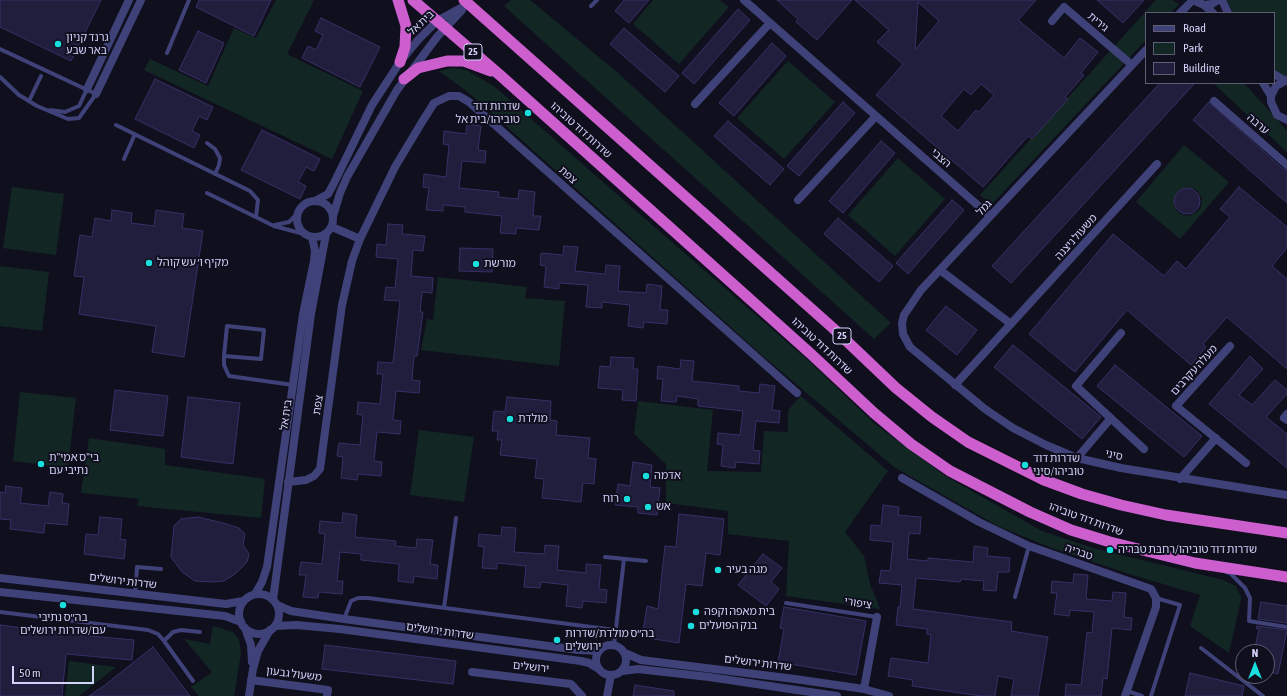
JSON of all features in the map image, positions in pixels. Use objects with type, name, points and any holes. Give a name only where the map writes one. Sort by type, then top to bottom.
[{"type":"highway","points":[[398,0],[406,26],[405,47],[400,62]]},
{"type":"highway","name":"שדרות דוד טוביהו","points":[[413,0],[501,76],[811,354],[874,413],[911,444],[950,471],[1030,512],[1071,530],[1110,542],[1195,563],[1287,577]]},
{"type":"highway","name":"שדרות דוד טוביהו","points":[[466,2],[816,313],[896,388],[932,417],[968,442],[1044,480],[1082,494],[1120,505],[1166,515],[1287,533]]},
{"type":"highway","points":[[404,79],[418,68],[447,61],[464,61],[501,76]]},
{"type":"street","points":[[87,89],[129,0]]},
{"type":"street","points":[[96,94],[141,0]]},
{"type":"street","name":"הצבי","points":[[744,0],[990,216]]},
{"type":"street","points":[[1181,12],[1193,0],[1204,5],[1212,12]]},
{"type":"street","points":[[1204,5],[1212,4],[1218,0]]},
{"type":"street","points":[[1222,0],[1228,12]]},
{"type":"street","name":"בית אל","points":[[315,201],[328,194],[372,106],[400,62],[418,40],[441,24],[466,2]]},
{"type":"street","name":"גירית","points":[[1052,21],[1064,7],[1132,65]]},
{"type":"street","points":[[695,104],[770,23]]},
{"type":"street","name":"בית אל","points":[[333,216],[347,177],[371,133],[404,79],[441,24]]},
{"type":"street","name":"גמל","points":[[955,385],[910,347],[903,334],[902,323],[904,314],[921,290],[1145,51]]},
{"type":"street","points":[[1275,74],[1286,80]]},
{"type":"street","points":[[1271,96],[1276,86],[1286,80]]},
{"type":"street","points":[[1264,84],[1271,96],[1272,108],[1275,113],[1287,120]]},
{"type":"street","name":"צפת","points":[[288,482],[306,480],[314,476],[320,468],[342,306],[352,260],[360,239],[395,167],[434,103],[442,98],[459,96],[469,102],[797,393]]},
{"type":"street","name":"ערבה","points":[[1214,101],[1287,164]]},
{"type":"street","points":[[798,200],[876,116]]},
{"type":"street","name":"משעול ניצנה","points":[[955,385],[1157,164]]},
{"type":"street","points":[[329,231],[333,216],[328,206],[315,201],[304,204],[298,213],[298,225],[308,236],[329,231],[360,239]]},
{"type":"street","name":"בית אל","points":[[275,602],[288,482],[311,314],[329,231]]},
{"type":"street","name":"בית אל","points":[[255,594],[262,582],[267,567],[303,314],[314,261],[315,251],[308,236]]},
{"type":"street","points":[[940,270],[1011,324]]},
{"type":"street","points":[[1121,333],[1076,386],[1144,449]]},
{"type":"street","name":"מעלה עקרבים","points":[[1230,346],[1176,406],[1246,463]]},
{"type":"street","name":"סיני","points":[[955,385],[1012,428],[1046,446],[1077,458],[1180,479],[1287,495]]},
{"type":"street","points":[[1287,414],[1284,418],[1287,420]]},
{"type":"street","points":[[1077,458],[1111,418]]},
{"type":"street","points":[[1180,479],[1216,438]]},
{"type":"street","name":"טבריה","points":[[902,478],[979,522],[1029,546],[1143,585],[1151,589],[1156,598]]},
{"type":"street","name":"שדרות ירושלים","points":[[0,578],[226,604],[243,601]]},
{"type":"street","points":[[0,598],[4,592]]},
{"type":"street","name":"שדרות ירושלים","points":[[4,592],[225,616],[243,625]]},
{"type":"street","points":[[249,696],[253,669],[258,651],[279,616],[275,602],[265,594],[255,594],[243,601],[239,612],[251,646],[253,669]]},
{"type":"street","points":[[1126,694],[1156,606],[1156,598]]},
{"type":"street","name":"שדרות ירושלים","points":[[275,602],[291,611],[579,650],[599,651]]},
{"type":"street","name":"ציפורי","points":[[864,689],[877,617]]},
{"type":"street","points":[[243,625],[257,634],[273,628]]},
{"type":"street","name":"שדרות ירושלים","points":[[273,628],[296,625],[340,629],[580,661],[589,663],[599,669]]},
{"type":"street","points":[[614,645],[625,653],[626,662],[622,670],[611,675],[599,669],[596,660],[599,651],[605,646],[614,645]]},
{"type":"street","name":"שדרות ירושלים","points":[[625,653],[641,660],[864,689],[889,696]]},
{"type":"street","name":"שדרות ירושלים","points":[[622,670],[638,669],[709,677],[837,696]]},
{"type":"street","name":"ירושלים","points":[[472,672],[571,684],[582,696]]},
{"type":"street","points":[[607,696],[611,675]]},
{"type":"street","name":"משעול גבעון","points":[[251,680],[328,690],[327,696]]},
{"type":"lane","points":[[167,53],[189,0]]},
{"type":"lane","points":[[591,6],[597,0]]},
{"type":"lane","points":[[0,49],[96,94],[79,118],[68,119],[43,109],[19,95],[0,77]]},
{"type":"lane","points":[[29,101],[41,76]]},
{"type":"lane","points":[[43,109],[65,112],[73,110],[79,106],[87,89]]},
{"type":"lane","points":[[116,125],[255,195],[259,203],[256,217]]},
{"type":"lane","points":[[124,159],[135,134]]},
{"type":"lane","points":[[207,143],[215,149],[220,158],[215,174]]},
{"type":"lane","points":[[207,193],[271,224],[308,236]]},
{"type":"lane","points":[[271,224],[287,223],[298,213]]},
{"type":"lane","points":[[224,356],[261,359],[264,330],[226,326],[224,356],[224,365],[229,376],[293,385]]},
{"type":"lane","points":[[444,608],[456,518]]},
{"type":"lane","points":[[1015,596],[1029,546]]},
{"type":"lane","points":[[605,557],[646,561]]},
{"type":"lane","points":[[614,645],[624,559]]},
{"type":"lane","points":[[1195,563],[1230,573],[1245,588],[1250,598],[1249,621],[1287,627]]},
{"type":"lane","points":[[135,594],[137,567],[161,569]]},
{"type":"lane","points":[[344,619],[351,601],[358,598],[615,630]]},
{"type":"lane","points":[[1151,696],[1180,605],[1156,598]]},
{"type":"lane","name":"ציפורי","points":[[786,603],[877,617]]},
{"type":"lane","points":[[0,612],[148,630],[158,634],[193,681]]},
{"type":"lane","points":[[164,641],[173,632],[181,630],[200,632]]},
{"type":"lane","points":[[1201,648],[1263,696]]},
{"type":"lane","points":[[1126,694],[1142,696]]},
{"type":"green space","points":[[276,0],[314,0],[287,54],[363,91],[332,159],[144,70],[150,59],[208,86],[234,28],[256,38]]},
{"type":"green space","points":[[511,0],[530,0],[618,73],[891,323],[874,339],[504,6]]},
{"type":"green space","points":[[653,0],[720,0],[729,7],[679,64],[633,24]]},
{"type":"green space","points":[[1156,0],[1172,0],[1179,4],[1172,12],[1145,12]]},
{"type":"green space","points":[[1227,0],[1287,0],[1287,78],[1275,73],[1275,12],[1233,12]]},
{"type":"green space","points":[[1145,12],[1145,41],[992,204],[980,195]]},
{"type":"green space","points":[[788,61],[835,102],[784,159],[737,118]]},
{"type":"green space","points":[[453,68],[466,70],[494,86],[810,362],[875,424],[947,477],[1042,531],[1093,548],[1223,580],[1236,586],[1241,597],[1229,653],[1190,626],[1200,595],[1126,573],[1052,548],[998,526],[894,467],[763,356],[469,93],[439,71]]},
{"type":"green space","points":[[1214,84],[1245,84],[1287,131],[1287,152]]},
{"type":"green space","points":[[1184,145],[1229,182],[1180,239],[1136,202]],"holes":[[[1187,187],[1197,190],[1202,199],[1201,207],[1198,211],[1189,216],[1180,214],[1176,210],[1173,202],[1176,193],[1180,189]]]},
{"type":"green space","points":[[898,158],[945,199],[895,256],[848,215]]},
{"type":"green space","points":[[12,187],[64,194],[56,255],[3,248]]},
{"type":"green space","points":[[0,266],[49,272],[42,331],[0,326]]},
{"type":"green space","points":[[438,277],[527,287],[525,298],[565,301],[559,366],[421,350],[427,319],[433,320]]},
{"type":"green space","points":[[20,392],[76,398],[68,468],[13,461]]},
{"type":"green space","points":[[801,396],[888,471],[845,532],[864,556],[870,584],[880,609],[786,596],[789,541],[728,534],[728,511],[666,503],[666,464],[634,434],[638,401],[713,410],[707,471],[761,472],[764,431],[788,432],[788,410]]},
{"type":"green space","points":[[419,430],[474,437],[464,502],[410,495]]},
{"type":"green space","points":[[89,438],[165,449],[165,465],[265,479],[261,518],[137,506],[139,499],[81,493]]},
{"type":"green space","points":[[213,626],[233,632],[239,639],[241,653],[234,696],[199,696],[191,687],[212,672],[184,639],[210,644]]},
{"type":"green space","points":[[69,661],[116,667],[79,696],[65,696]]},
{"type":"building","name":"גרנד קניון באר שבע","points":[[0,0],[101,0],[71,61],[0,27]]},
{"type":"building","points":[[199,0],[271,0],[254,36],[196,7]]},
{"type":"building","points":[[624,0],[649,0],[629,23],[615,11]]},
{"type":"building","points":[[777,0],[852,0],[817,40],[796,22],[798,19]]},
{"type":"building","points":[[855,0],[1036,0],[1018,20],[1064,58],[1080,38],[1098,52],[1081,73],[1084,75],[1065,97],[1068,99],[1032,139],[1028,136],[983,187],[876,95],[903,64],[877,42],[889,30]],"holes":[[[918,2],[939,21],[915,50]],[[981,84],[994,95],[979,112],[976,110],[958,131],[941,116],[964,89],[971,95]]]},
{"type":"building","points":[[1097,0],[1144,0],[1123,23]]},
{"type":"building","points":[[738,9],[750,20],[694,84],[682,73]]},
{"type":"building","points":[[321,18],[380,47],[360,87],[302,58],[308,46],[316,50],[323,35],[315,31]]},
{"type":"building","points":[[624,28],[679,76],[665,92],[610,44]]},
{"type":"building","points":[[198,31],[224,43],[206,83],[179,70]]},
{"type":"building","points":[[772,43],[786,56],[734,116],[719,103]]},
{"type":"building","points":[[155,79],[213,107],[207,120],[199,116],[192,131],[200,135],[194,148],[135,119]]},
{"type":"building","points":[[1159,84],[1194,84],[1011,283],[992,266]]},
{"type":"building","points":[[843,102],[855,113],[799,176],[787,166]]},
{"type":"building","points":[[1209,102],[1283,169],[1287,170],[1287,203],[1193,120]]},
{"type":"building","points":[[728,121],[784,169],[770,185],[714,136]]},
{"type":"building","points":[[467,124],[481,126],[478,150],[486,151],[485,163],[462,161],[459,188],[499,192],[498,197],[518,199],[519,190],[535,192],[533,216],[541,216],[539,230],[516,228],[516,234],[500,233],[502,216],[465,212],[465,207],[443,205],[443,211],[426,210],[429,188],[423,187],[424,174],[446,177],[449,145],[443,144],[444,131],[466,134]]},
{"type":"building","points":[[262,130],[320,159],[314,171],[306,167],[298,182],[306,186],[300,199],[241,170]]},
{"type":"building","points":[[881,141],[895,153],[843,213],[829,201]]},
{"type":"building","points":[[1239,187],[1287,227],[1287,248],[1272,266],[1287,279],[1287,369],[1227,317],[1203,344],[1206,347],[1191,365],[1127,310],[1075,372],[1029,334],[1113,234],[1164,276],[1177,261],[1186,269],[1230,217],[1220,209]]},
{"type":"building","points":[[1187,188],[1196,192],[1200,201],[1196,210],[1187,214],[1178,210],[1174,201],[1178,192]]},
{"type":"building","points":[[952,200],[964,210],[908,274],[896,263]]},
{"type":"building","points":[[112,210],[132,213],[131,223],[154,226],[156,210],[184,214],[182,228],[203,231],[184,357],[152,352],[156,326],[79,314],[84,277],[74,276],[80,235],[92,237],[95,218],[111,221]]},
{"type":"building","points":[[838,218],[893,266],[879,282],[824,234]]},
{"type":"building","points":[[388,224],[403,225],[402,234],[425,236],[423,251],[413,250],[411,276],[433,278],[432,293],[422,292],[420,312],[423,312],[417,356],[414,356],[412,380],[420,381],[419,393],[396,391],[393,420],[401,421],[400,434],[377,432],[374,461],[382,462],[381,476],[358,474],[357,480],[341,478],[343,457],[337,456],[339,443],[360,445],[363,415],[357,414],[358,402],[380,404],[383,374],[377,374],[378,362],[393,363],[400,301],[384,300],[386,287],[395,288],[398,259],[376,257],[377,244],[386,245]]},
{"type":"building","points":[[564,246],[578,247],[575,271],[605,274],[606,265],[620,266],[618,291],[646,293],[647,284],[662,286],[660,310],[668,310],[667,324],[644,322],[643,328],[628,326],[630,305],[602,302],[602,308],[586,307],[588,285],[559,283],[559,289],[544,287],[546,266],[540,265],[541,253],[563,255]]},
{"type":"building","points":[[460,248],[493,249],[492,272],[459,271]]},
{"type":"building","points":[[946,306],[977,330],[957,355],[926,330]]},
{"type":"building","points":[[1013,345],[1101,417],[1082,439],[994,367]]},
{"type":"building","points":[[1250,356],[1263,369],[1239,395],[1252,405],[1275,380],[1287,390],[1287,394],[1266,417],[1287,434],[1287,468],[1209,404]]},
{"type":"building","points":[[611,357],[634,358],[633,369],[638,369],[636,401],[622,400],[623,390],[598,388],[600,366],[610,367]]},
{"type":"building","points":[[681,360],[694,361],[692,381],[739,386],[739,391],[759,393],[760,384],[775,386],[772,410],[780,411],[779,423],[756,421],[753,450],[760,451],[759,464],[736,462],[735,468],[721,466],[723,445],[717,444],[718,433],[740,435],[743,411],[698,406],[698,399],[677,396],[676,402],[661,401],[663,379],[657,379],[658,366],[680,369]]},
{"type":"building","points":[[1115,365],[1202,436],[1184,457],[1097,386]]},
{"type":"building","points":[[115,390],[168,396],[163,436],[110,430]]},
{"type":"building","points":[[188,397],[240,403],[233,464],[181,457]]},
{"type":"building","points":[[507,397],[551,401],[550,420],[557,421],[556,435],[590,438],[588,458],[596,459],[594,484],[583,483],[581,502],[542,498],[544,479],[535,478],[537,459],[500,455],[502,440],[497,440],[498,431],[492,431],[494,411],[505,412]]},
{"type":"building","points":[[633,462],[652,465],[650,487],[660,488],[657,515],[638,513],[638,507],[615,505],[618,484],[630,486]]},
{"type":"building","points":[[6,486],[22,488],[20,503],[48,506],[50,492],[63,494],[62,503],[69,504],[67,525],[45,523],[44,533],[10,529],[11,520],[0,519],[0,492],[5,493]]},
{"type":"building","points":[[883,505],[899,507],[898,515],[921,517],[920,534],[909,533],[907,559],[928,561],[928,558],[973,562],[974,546],[988,548],[987,556],[1010,558],[1009,572],[998,572],[996,591],[983,590],[984,581],[961,579],[960,582],[916,578],[913,609],[1012,622],[1011,631],[1048,637],[1038,696],[1011,696],[1014,679],[998,676],[995,696],[981,696],[912,686],[913,680],[888,676],[891,658],[928,663],[931,635],[927,634],[927,629],[896,625],[898,607],[900,607],[902,585],[879,583],[881,570],[890,571],[893,542],[870,540],[871,525],[881,526]]},
{"type":"building","points":[[343,513],[357,515],[355,537],[396,541],[395,546],[416,548],[417,539],[433,540],[430,564],[438,565],[437,579],[414,576],[413,583],[398,581],[399,564],[361,560],[361,554],[340,552],[337,581],[343,581],[342,594],[319,592],[318,598],[303,597],[306,575],[299,575],[301,562],[322,564],[325,534],[319,533],[320,521],[342,523]]},
{"type":"building","points":[[679,514],[724,519],[720,555],[706,553],[702,586],[686,584],[679,643],[642,637],[647,606],[658,609],[665,546],[676,547]]},
{"type":"building","points":[[100,517],[122,519],[120,539],[126,540],[124,559],[84,554],[86,534],[98,535]]},
{"type":"building","points":[[198,517],[239,528],[245,534],[243,545],[249,554],[247,562],[235,574],[224,581],[195,581],[182,572],[171,557],[174,526],[181,519]]},
{"type":"building","points":[[502,527],[516,528],[514,552],[544,554],[545,545],[559,546],[557,570],[586,573],[586,564],[601,565],[599,589],[607,590],[606,603],[583,601],[582,608],[566,606],[568,585],[541,582],[540,588],[524,587],[526,566],[497,563],[497,569],[482,568],[484,547],[478,546],[479,534],[501,536]]},
{"type":"building","points":[[763,554],[782,568],[771,582],[779,589],[766,606],[738,585]]},
{"type":"building","points":[[1074,574],[1088,575],[1086,599],[1112,601],[1113,592],[1126,593],[1124,617],[1132,618],[1131,630],[1112,628],[1107,679],[1103,678],[1101,696],[1065,696],[1066,684],[1081,685],[1087,632],[1092,633],[1094,612],[1070,610],[1069,616],[1054,614],[1057,593],[1051,593],[1052,581],[1073,583]]},
{"type":"building","points":[[1261,602],[1287,606],[1287,623],[1258,619]]},
{"type":"building","points":[[784,607],[866,621],[856,675],[778,662],[784,629],[780,628]]},
{"type":"building","points":[[0,625],[78,635],[134,640],[132,660],[66,654],[62,696],[0,696]]},
{"type":"building","points":[[1257,626],[1287,630],[1278,674],[1275,673],[1275,644],[1256,644],[1259,629],[1256,628]]},
{"type":"building","points":[[325,645],[456,661],[453,684],[322,669]]},
{"type":"building","points":[[153,647],[190,696],[89,696],[105,685]]},
{"type":"building","points":[[1190,673],[1244,686],[1242,696],[1185,696]]},
{"type":"building","points":[[635,685],[674,691],[674,696],[633,696]]},
{"type":"place","name":"גרנד קניון באר שבע","points":[[58,44]]},
{"type":"place","name":"שדרות דוד טוביהו/בית אל","points":[[528,113]]},
{"type":"place","name":"מקיף ו׳ עש קוהל","points":[[149,263]]},
{"type":"place","name":"מורשת","points":[[476,264]]},
{"type":"place","name":"מולדת","points":[[510,419]]},
{"type":"place","name":"בי\"ס אמי\"ת נתיבי עם","points":[[41,464]]},
{"type":"place","name":"שדרות דוד טוביהו/סיני","points":[[1025,465]]},
{"type":"place","name":"אדמה","points":[[646,476]]},
{"type":"place","name":"רוח","points":[[627,499]]},
{"type":"place","name":"אש","points":[[648,507]]},
{"type":"place","name":"שדרות דוד טוביהו/רחבת טבריה","points":[[1110,550]]},
{"type":"place","name":"מגה בעיר","points":[[718,570]]},
{"type":"place","name":"בה״ס נתיבי עם/שדרות ירושלים","points":[[63,605]]},
{"type":"place","name":"בית מאפה וקפה","points":[[696,612]]},
{"type":"place","name":"בנק הפועלים","points":[[691,626]]},
{"type":"place","name":"בה״ס מולדת/שדרות ירושלים","points":[[557,640]]}]
